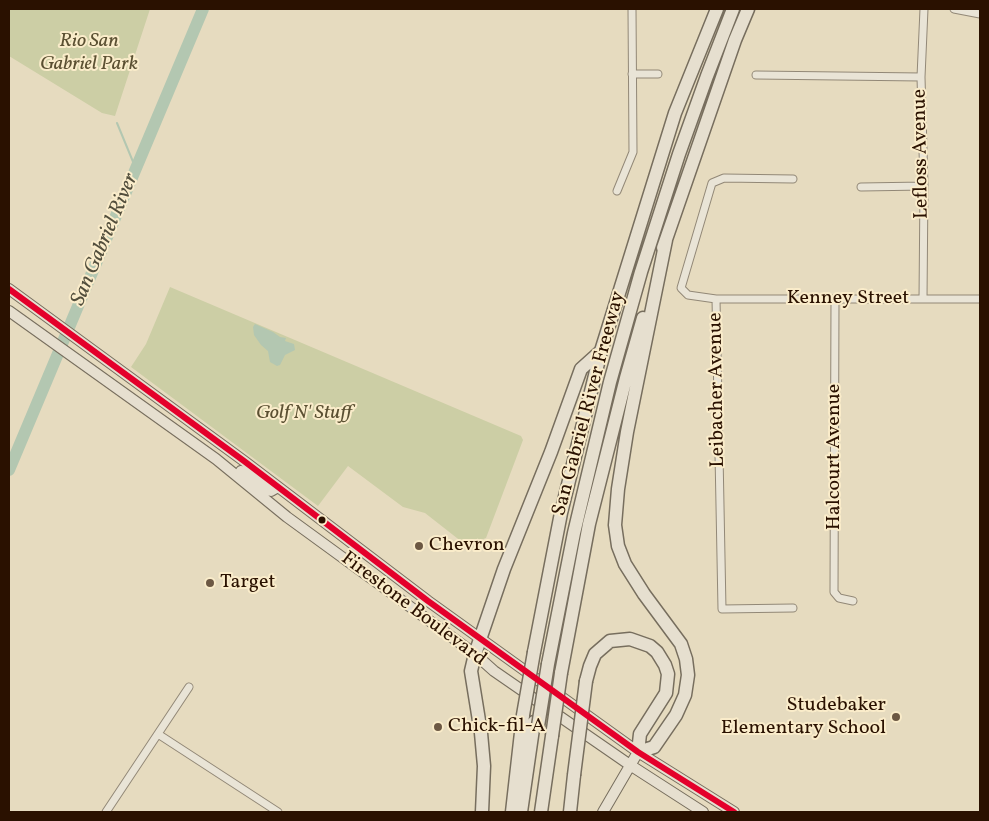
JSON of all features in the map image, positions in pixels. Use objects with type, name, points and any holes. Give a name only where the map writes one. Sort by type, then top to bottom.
[{"type":"highway","name":"San Gabriel River Freeway","points":[[512,812],[532,721],[542,659],[560,513],[601,351],[675,113],[718,9]]},
{"type":"highway","points":[[521,812],[542,659],[588,446],[623,314],[666,177],[708,58],[728,9]]},
{"type":"highway","points":[[542,659],[610,382],[641,272],[679,154],[733,9]]},
{"type":"highway","name":"San Gabriel River Freeway","points":[[542,812],[561,673],[589,524],[626,378],[666,240],[735,40],[748,9]]},
{"type":"highway","points":[[570,812],[586,681],[595,654],[610,641],[630,639],[650,646],[660,655],[668,674],[666,693],[640,734],[638,752],[654,747],[676,715],[685,694],[688,675],[686,659],[681,644],[624,564],[618,546],[615,525],[618,489],[627,432],[666,240]]},
{"type":"highway","points":[[482,812],[484,766],[481,733],[471,671],[475,654],[504,569],[551,452],[581,368],[601,351]]},
{"type":"highway","points":[[526,812],[532,721]]},
{"type":"main road","name":"Firestone Boulevard","points":[[9,289],[428,600],[638,752],[734,812]]},
{"type":"main road","name":"Firestone Boulevard","points":[[9,311],[216,459],[287,517],[475,654],[494,670],[630,765],[703,812]]},
{"type":"main road","points":[[216,459],[229,463],[267,490],[271,491],[278,487]]},
{"type":"main road","points":[[603,812],[638,752]]},
{"type":"street","points":[[616,191],[633,152],[632,9]]},
{"type":"street","name":"Lefloss Avenue","points":[[923,299],[924,186],[921,77],[924,9]]},
{"type":"street","points":[[954,9],[980,14]]},
{"type":"street","points":[[632,74],[658,74]]},
{"type":"street","points":[[756,75],[921,77]]},
{"type":"street","name":"Leibacher Avenue","points":[[793,179],[724,178],[712,183],[681,288],[688,295],[716,299],[722,609],[793,608]]},
{"type":"street","points":[[861,187],[924,186]]},
{"type":"street","name":"Kenney Street","points":[[716,299],[980,299]]},
{"type":"street","name":"Halcourt Avenue","points":[[835,299],[834,592],[839,598],[852,601]]},
{"type":"street","points":[[106,812],[190,687]]},
{"type":"street","points":[[158,734],[278,812]]},
{"type":"green space","name":"Rio San Gabriel Park","points":[[9,9],[150,9],[115,116],[102,113],[9,56]]},
{"type":"green space","name":"Golf N' Stuff","points":[[170,287],[521,436],[523,440],[486,538],[468,545],[462,542],[425,513],[403,507],[348,466],[318,506],[131,367],[146,344]]},
{"type":"shaded area","points":[[255,324],[280,337],[286,338],[285,341],[294,344],[295,350],[285,355],[280,365],[277,366],[270,362],[268,351],[254,335],[253,327]]},
{"type":"waterway","name":"San Gabriel River","points":[[9,470],[203,9]]},
{"type":"waterway","points":[[117,123],[136,169]]},
{"type":"transit line","points":[[9,289],[244,461],[428,601],[638,752],[734,812]]},
{"type":"place","name":"Chevron","points":[[419,546]]},
{"type":"place","name":"Target","points":[[210,583]]},
{"type":"place","name":"Studebaker Elementary School","points":[[896,717]]},
{"type":"place","name":"Chick-fil-A","points":[[438,727]]}]
